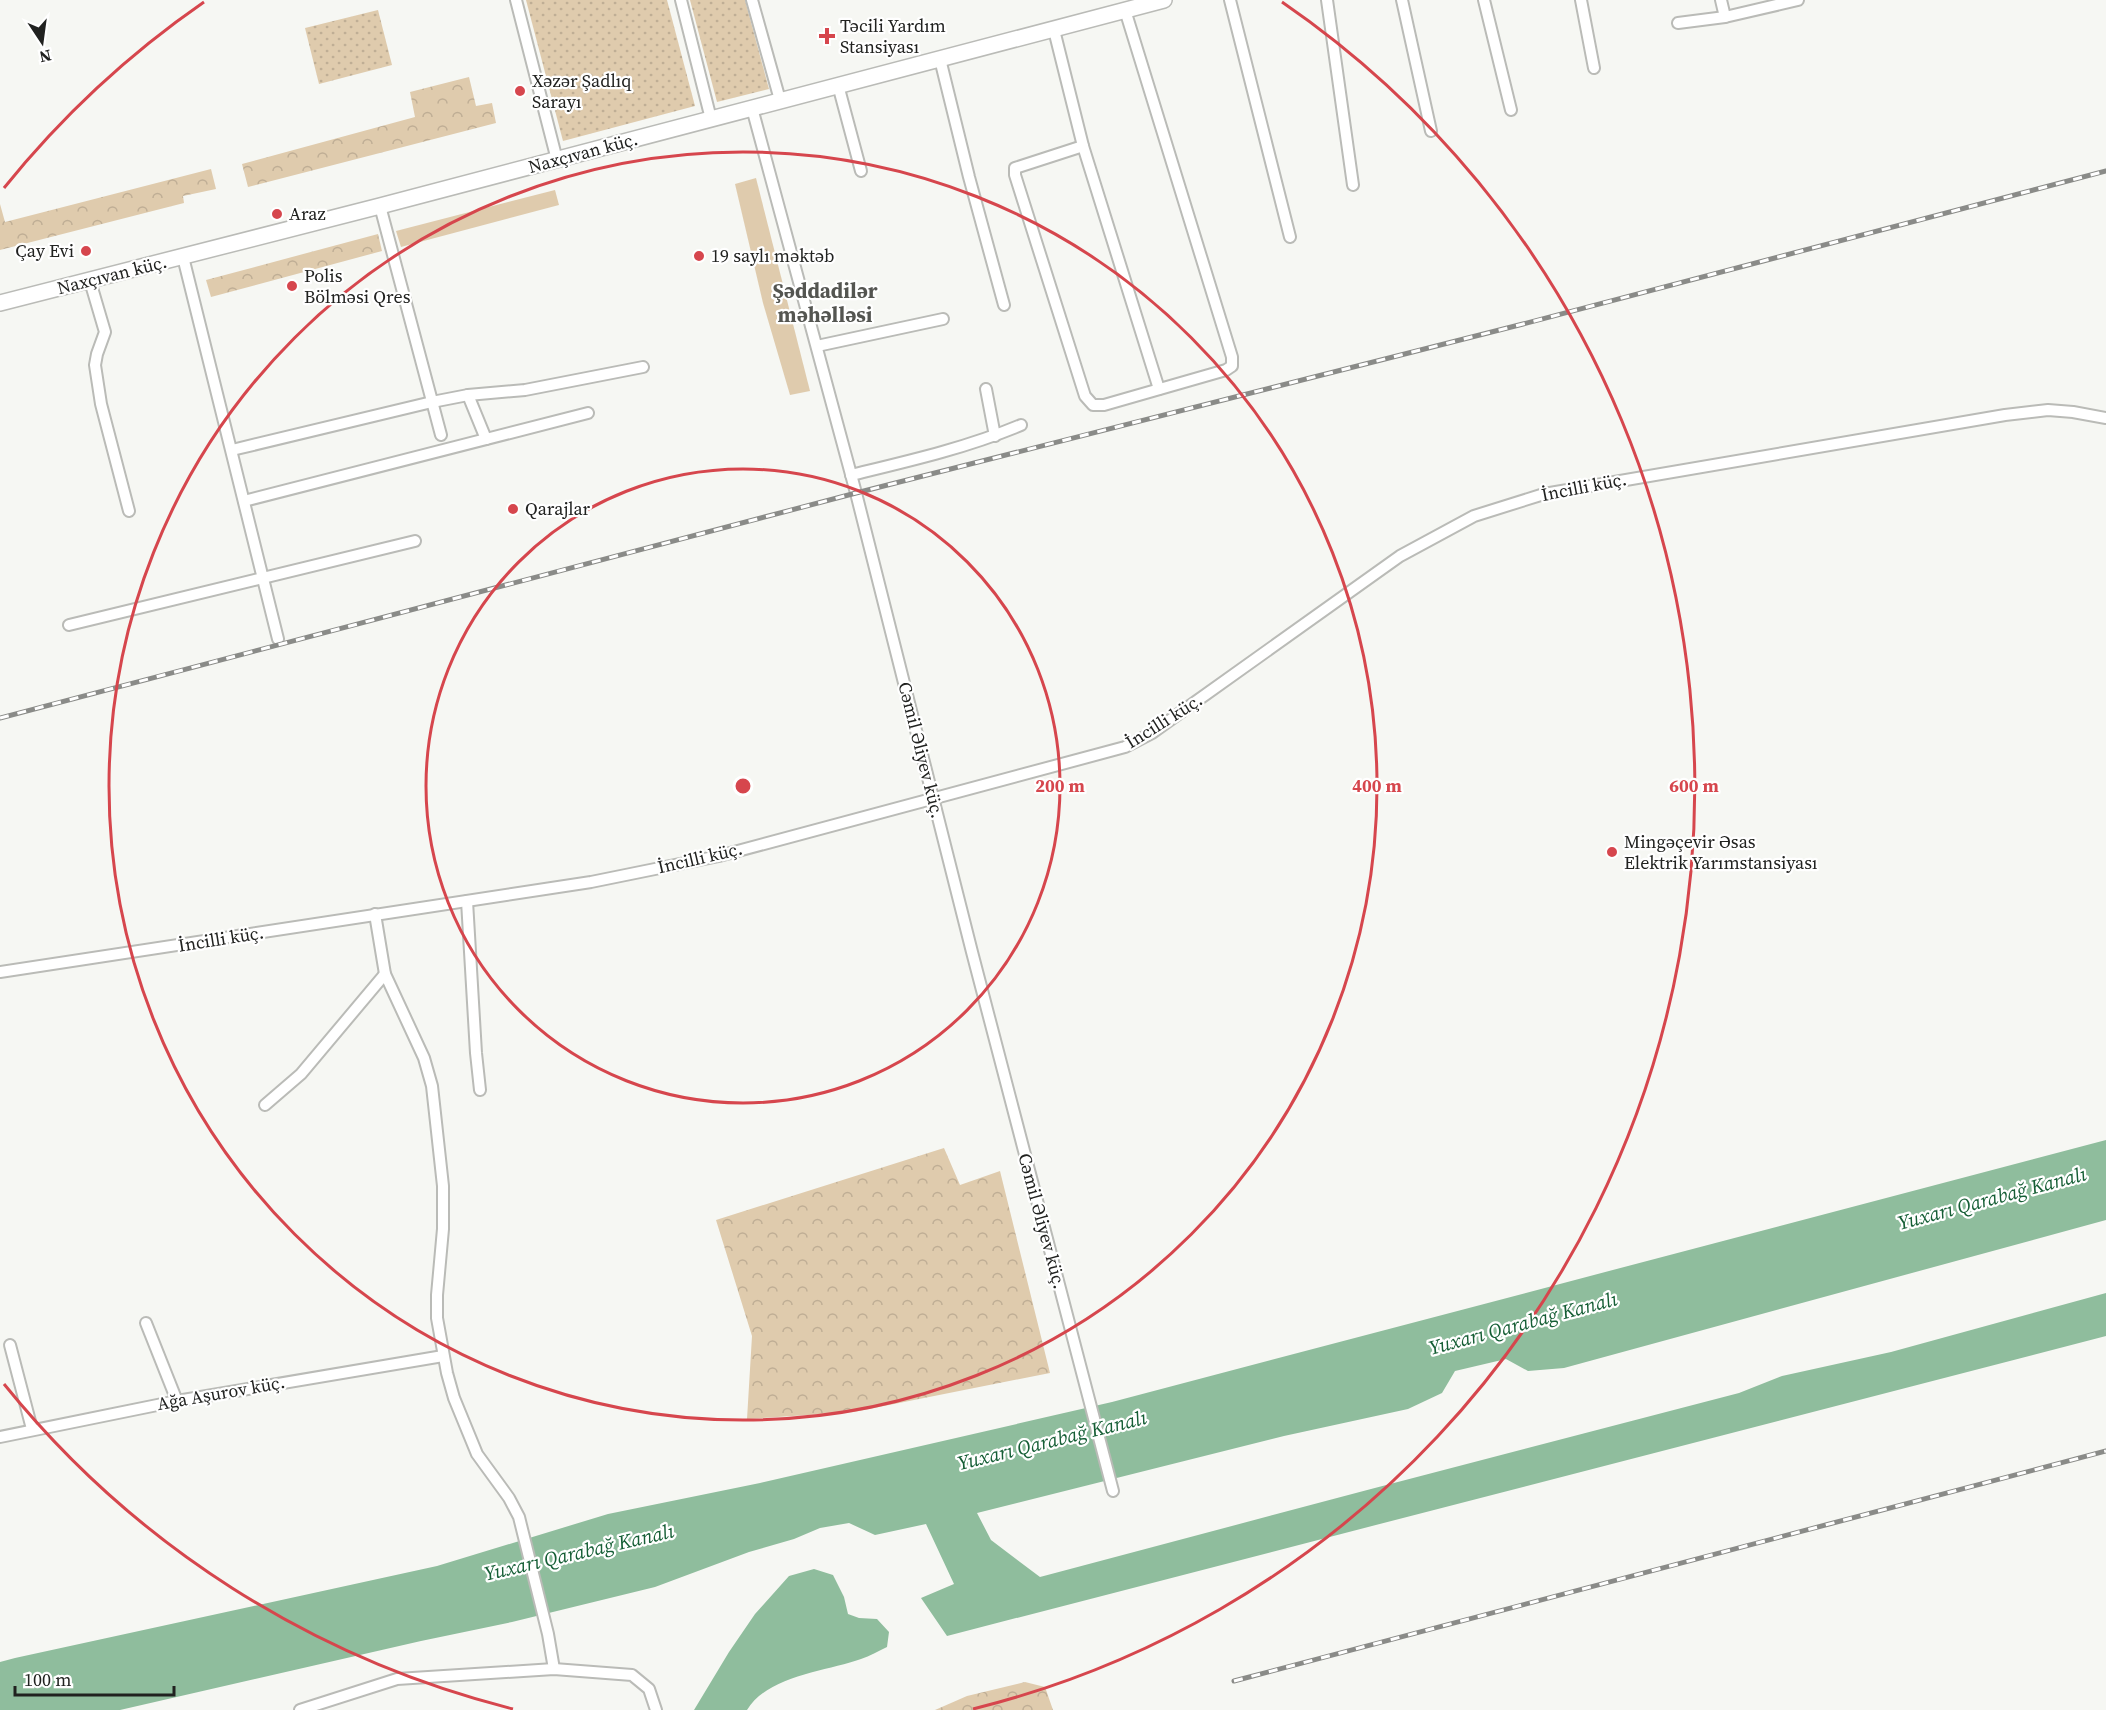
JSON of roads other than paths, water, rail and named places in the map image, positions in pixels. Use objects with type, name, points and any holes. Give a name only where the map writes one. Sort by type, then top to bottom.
[{"type":"street","points":[[516,0],[557,160]]},
{"type":"street","points":[[681,0],[711,119]]},
{"type":"street","points":[[752,0],[780,100]]},
{"type":"street","name":"Naxçıvan küç.","points":[[0,303],[557,160],[1164,0]]},
{"type":"street","points":[[1230,0],[1290,237]]},
{"type":"street","points":[[1327,0],[1353,185]]},
{"type":"street","points":[[1402,0],[1431,131]]},
{"type":"street","points":[[1484,0],[1511,110]]},
{"type":"street","points":[[1581,0],[1594,68]]},
{"type":"street","points":[[1721,0],[1725,16]]},
{"type":"street","points":[[1678,23],[1725,16],[1798,0]]},
{"type":"street","points":[[1083,146],[1025,164],[1016,168],[1015,175],[1086,396],[1093,405],[1104,405],[1226,370],[1233,366],[1125,10]]},
{"type":"street","points":[[1054,30],[1083,146],[1159,389]]},
{"type":"street","points":[[940,59],[1004,305]]},
{"type":"street","points":[[838,85],[861,171]]},
{"type":"street","name":"Cəmil Əliyev küç.","points":[[752,108],[851,475],[1113,1491]]},
{"type":"street","points":[[380,206],[441,435]]},
{"type":"street","points":[[183,257],[278,639]]},
{"type":"street","points":[[90,281],[105,332],[95,365],[101,404],[129,511]]},
{"type":"street","points":[[816,346],[943,319]]},
{"type":"street","points":[[232,450],[432,402],[468,395],[525,390],[643,367]]},
{"type":"street","points":[[986,389],[995,436]]},
{"type":"street","points":[[468,395],[486,439]]},
{"type":"street","name":"İncilli küç.","points":[[0,972],[591,882],[718,856],[1125,747],[1152,733],[1400,556],[1473,516],[1504,505],[1600,483],[2005,415],[2048,410],[2106,418]]},
{"type":"street","points":[[244,501],[588,413]]},
{"type":"street","points":[[851,475],[955,450],[1021,425]]},
{"type":"street","points":[[69,625],[415,541]]},
{"type":"street","points":[[467,901],[480,1090]]},
{"type":"street","points":[[375,915],[385,974],[424,1058],[432,1086],[443,1186],[443,1229],[437,1295],[437,1318],[443,1356],[454,1398],[477,1454],[513,1504],[525,1538],[554,1668]]},
{"type":"street","points":[[265,1105],[301,1074],[385,974]]},
{"type":"street","points":[[146,1323],[177,1401]]},
{"type":"street","points":[[10,1345],[32,1429]]},
{"type":"street","name":"Ağa Aşurov küç.","points":[[0,1437],[177,1401],[443,1356]]},
{"type":"street","points":[[300,1710],[396,1680],[554,1668],[632,1675],[649,1689],[656,1710]]},
{"type":"water","name":"Yuxarı Qarabağ Kanalı","points":[[2106,1140],[2106,1220],[1564,1368],[1528,1371],[1506,1359],[1455,1371],[1442,1393],[1408,1409],[1284,1436],[977,1513],[991,1540],[1040,1577],[1739,1393],[1782,1376],[1891,1352],[2106,1293],[2106,1336],[947,1636],[921,1598],[954,1584],[926,1524],[875,1535],[849,1523],[820,1528],[655,1587],[512,1622],[120,1710],[0,1710],[0,1662],[437,1566],[608,1514],[760,1483],[1112,1402]]},
{"type":"water","points":[[814,1569],[833,1575],[844,1597],[848,1614],[859,1618],[877,1619],[889,1632],[887,1647],[861,1659],[783,1682],[768,1689],[747,1710],[694,1710],[755,1614],[789,1576]]},
{"type":"railway","points":[[0,718],[856,493],[1523,324],[2106,171]]},
{"type":"railway","points":[[1234,1681],[2106,1451]]},
{"type":"place","name":"Təcili Yardım Stansiyası","points":[[827,36]]},
{"type":"place","name":"Xəzər Şadlıq Sarayı","points":[[520,91]]},
{"type":"place","name":"Araz","points":[[277,214]]},
{"type":"place","name":"Çay Evi","points":[[86,251]]},
{"type":"place","name":"19 saylı məktəb","points":[[699,256]]},
{"type":"place","name":"Polis Bölməsi Qres","points":[[292,286]]},
{"type":"place","name":"Qarajlar","points":[[513,509]]},
{"type":"place","name":"Mingəçevir Əsas Elektrik Yarımstansiyası","points":[[1612,852]]},
{"type":"district","name":"Şəddadilər məhəlləsi","points":[[825,303]]}]
